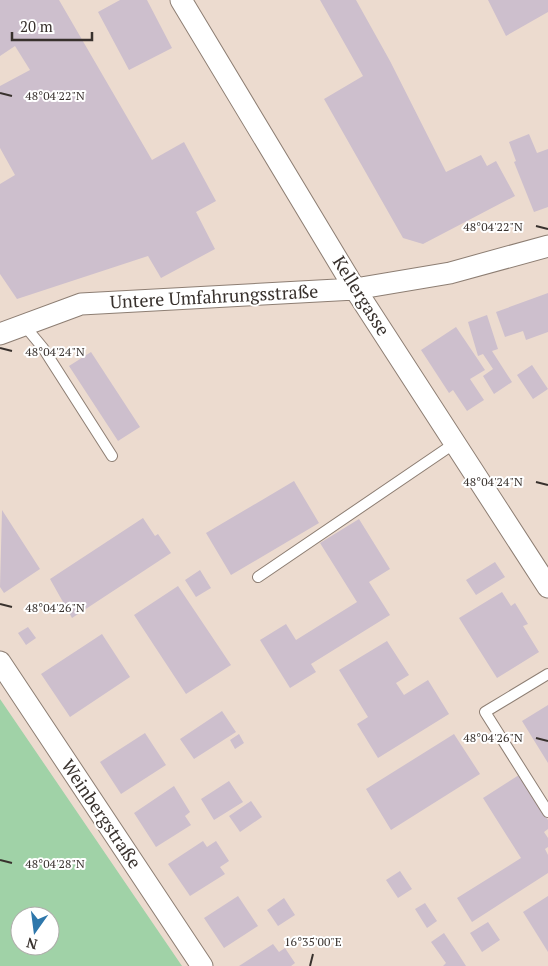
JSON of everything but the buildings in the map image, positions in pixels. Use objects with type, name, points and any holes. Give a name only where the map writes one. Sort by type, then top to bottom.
[{"type":"street","name":"Kellergasse","points":[[181,0],[355,289],[548,588]]},
{"type":"street","name":"Untere Umfahrungsstraße","points":[[0,334],[81,304],[355,289],[450,273],[548,246]]},
{"type":"street","name":"Weinbergstraße","points":[[0,662],[202,966]]},
{"type":"lane","points":[[24,325],[43,348],[112,456]]},
{"type":"lane","points":[[258,577],[455,443]]},
{"type":"lane","points":[[548,674],[485,712],[548,812]]},
{"type":"green space","points":[[0,699],[182,966],[0,966]]}]
